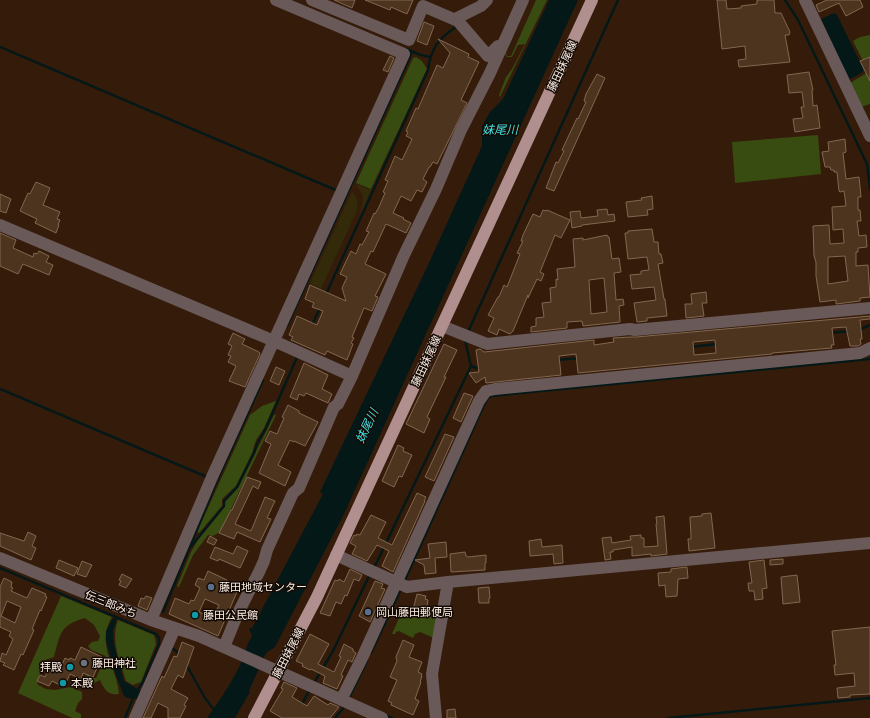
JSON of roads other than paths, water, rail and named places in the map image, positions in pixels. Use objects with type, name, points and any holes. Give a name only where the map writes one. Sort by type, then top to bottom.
[{"type":"main road","name":"藤田妹尾線","points":[[254,718],[317,597],[592,0]]},
{"type":"street","points":[[276,0],[406,48]]},
{"type":"street","points":[[312,0],[406,48]]},
{"type":"street","points":[[459,23],[487,0]]},
{"type":"street","points":[[224,647],[238,613],[260,572],[267,550],[293,492],[299,488],[334,408],[338,404],[352,376],[404,255],[436,189],[461,130],[490,73],[523,0]]},
{"type":"street","points":[[804,0],[870,136]]},
{"type":"street","points":[[151,620],[212,477],[277,340],[397,72],[424,3],[459,23],[488,56],[490,73]]},
{"type":"street","points":[[488,56],[498,46],[502,46]]},
{"type":"street","points":[[0,225],[277,340],[299,353],[352,376]]},
{"type":"street","points":[[442,326],[487,344],[630,329],[635,330],[870,308]]},
{"type":"street","points":[[352,706],[400,584],[479,401],[490,389],[860,353],[870,348]]},
{"type":"street","points":[[336,555],[400,584],[448,582],[870,543]]},
{"type":"street","name":"伝三郎みち","points":[[0,558],[151,620],[224,647],[312,686],[352,706],[382,718]]},
{"type":"street","points":[[436,718],[432,674],[448,582]]},
{"type":"street","points":[[134,718],[175,628]]},
{"type":"water","name":"妹尾川","points":[[549,0],[578,0],[344,514],[275,647],[266,653],[249,691],[250,692],[235,718],[207,718],[225,692],[242,661],[252,636],[249,628],[252,628],[323,494],[320,492],[428,265],[482,146],[482,126],[490,112],[503,99]]},
{"type":"water","points":[[834,13],[837,15],[863,68],[863,72],[849,80],[821,19]]},
{"type":"water","points":[[113,618],[117,619],[113,631],[114,644],[124,681],[141,691],[138,699],[127,698],[124,696],[115,673],[106,641],[106,631]]},
{"type":"waterway","points":[[468,332],[618,0]]},
{"type":"waterway","points":[[785,0],[798,20],[867,164],[870,189]]},
{"type":"waterway","points":[[326,294],[428,70],[433,50],[440,40],[457,26]]},
{"type":"waterway","points":[[0,47],[338,191]]},
{"type":"waterway","points":[[406,49],[430,57]]},
{"type":"waterway","points":[[287,326],[412,52]]},
{"type":"waterway","points":[[312,325],[320,308]]},
{"type":"waterway","points":[[859,330],[870,325]]},
{"type":"waterway","points":[[829,333],[850,331]]},
{"type":"waterway","points":[[374,568],[471,366],[465,340]]},
{"type":"waterway","points":[[690,347],[717,344]]},
{"type":"waterway","points":[[189,549],[224,506],[224,501],[237,487],[266,428],[298,355]]},
{"type":"waterway","points":[[557,360],[580,358]]},
{"type":"waterway","points":[[404,582],[484,405],[491,396],[870,359]]},
{"type":"waterway","points":[[471,366],[476,368],[480,367]]},
{"type":"waterway","points":[[163,612],[217,481],[263,380]]},
{"type":"waterway","points":[[0,389],[207,477]]},
{"type":"waterway","points":[[0,568],[156,634],[159,638],[159,644],[142,684],[136,692]]},
{"type":"waterway","points":[[314,683],[333,651],[370,574]]},
{"type":"waterway","points":[[371,653],[401,589]]},
{"type":"waterway","points":[[172,648],[181,655]]},
{"type":"waterway","points":[[348,700],[367,661]]},
{"type":"waterway","points":[[186,664],[205,698],[215,711]]},
{"type":"waterway","points":[[301,706],[310,689]]},
{"type":"waterway","points":[[125,718],[134,696]]},
{"type":"waterway","points":[[668,718],[870,698]]},
{"type":"waterway","points":[[335,718],[345,706]]},
{"type":"waterway","points":[[384,715],[392,718]]},
{"type":"place","name":"藤田地域センター","points":[[211,587]]},
{"type":"place","name":"岡山藤田郵便局","points":[[368,612]]},
{"type":"place","name":"藤田公民館","points":[[195,615]]},
{"type":"place","name":"藤田神社","points":[[84,663]]},
{"type":"place","name":"拝殿","points":[[70,667]]},
{"type":"place","name":"本殿","points":[[63,683]]}]
